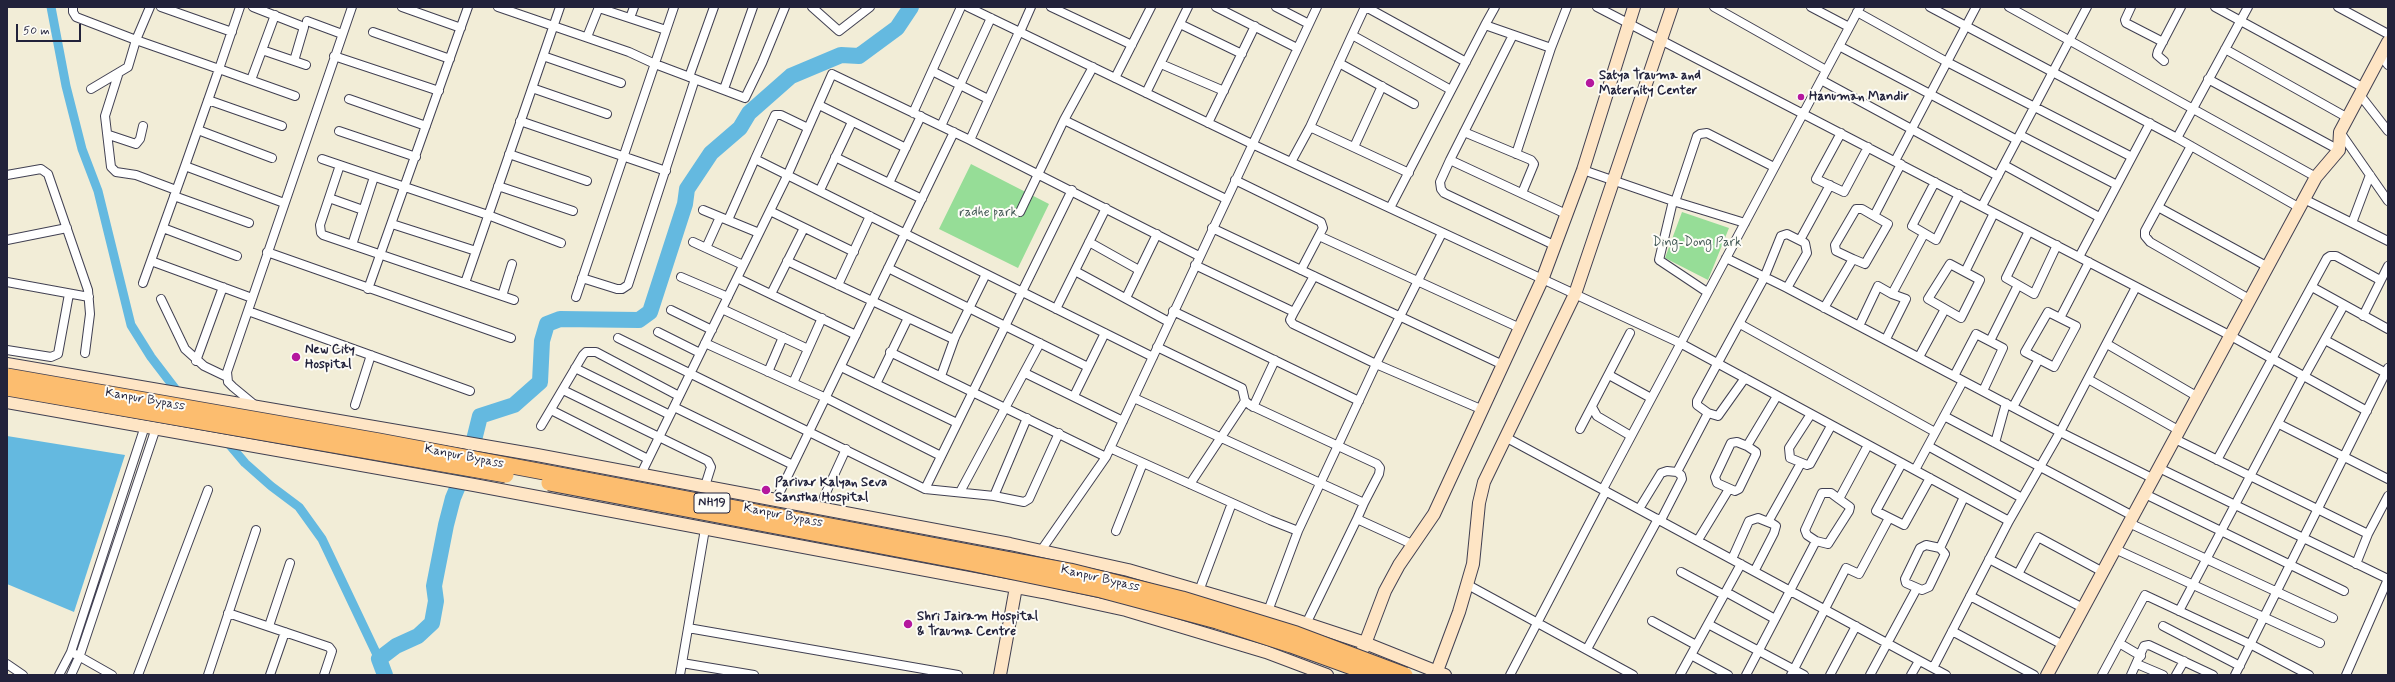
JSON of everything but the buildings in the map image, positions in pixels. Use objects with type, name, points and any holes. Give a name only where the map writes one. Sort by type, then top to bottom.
[{"type":"highway","name":"Kanpur Bypass","points":[[7,376],[379,441],[1070,571],[1182,598],[1288,631],[1405,675]]},
{"type":"highway","name":"Kanpur Bypass","points":[[7,388],[512,476],[1065,582],[1216,621],[1292,645],[1374,675]]},
{"type":"main road","points":[[1354,675],[1384,591],[1398,564],[1414,545],[1434,514],[1542,280],[1556,246],[1566,214],[1583,170],[1634,7]]},
{"type":"main road","points":[[7,364],[482,445],[1010,544],[1040,552],[1128,570],[1199,591],[1366,643],[1441,673],[1473,564],[1479,504],[1483,490],[1575,294],[1672,7]]},
{"type":"main road","points":[[2047,675],[2251,300],[2316,177],[2339,150],[2340,132],[2386,53]]},
{"type":"main road","points":[[7,402],[474,485],[1016,587],[1126,610],[1266,652],[1327,675]]},
{"type":"main road","points":[[1000,675],[1016,587],[1040,552]]},
{"type":"street","points":[[73,7],[73,12],[76,17],[136,40],[295,96]]},
{"type":"street","points":[[91,89],[125,71],[131,62],[136,40],[150,7]]},
{"type":"street","points":[[161,7],[232,32]]},
{"type":"street","points":[[143,283],[240,7]]},
{"type":"street","points":[[253,7],[304,27],[294,61]]},
{"type":"street","points":[[227,377],[267,252],[352,7]]},
{"type":"street","points":[[402,7],[461,28]]},
{"type":"street","points":[[368,289],[381,256],[468,7]]},
{"type":"street","points":[[498,7],[629,52],[655,64],[745,98],[762,63],[784,7]]},
{"type":"street","points":[[465,283],[560,7]]},
{"type":"street","points":[[588,37],[599,7],[666,30]]},
{"type":"street","points":[[630,18],[634,7]]},
{"type":"street","points":[[576,297],[674,7]]},
{"type":"street","points":[[582,278],[617,289],[626,288],[628,286],[666,170],[714,7]]},
{"type":"street","points":[[724,90],[753,7]]},
{"type":"street","points":[[812,7],[839,31],[870,7]]},
{"type":"street","points":[[889,184],[906,148],[932,71],[961,7]]},
{"type":"street","points":[[968,7],[1252,144],[1680,343],[2009,521]]},
{"type":"street","points":[[970,140],[1031,7]]},
{"type":"street","points":[[1050,7],[1132,45]]},
{"type":"street","points":[[1115,78],[1151,7]]},
{"type":"street","points":[[1146,93],[1188,7]]},
{"type":"street","points":[[1216,7],[1297,48]]},
{"type":"street","points":[[1276,7],[1309,24]]},
{"type":"street","points":[[1040,552],[1106,457],[1212,228],[1317,7]]},
{"type":"street","points":[[1291,162],[1310,127],[1366,7],[1466,62]]},
{"type":"street","points":[[1516,154],[1551,48],[1567,7]]},
{"type":"street","points":[[1597,7],[1841,132],[2231,336],[2367,411]]},
{"type":"street","points":[[1714,7],[1826,70]]},
{"type":"street","points":[[1930,7],[2053,71],[2191,146],[2302,203],[2352,223],[2388,241]]},
{"type":"street","points":[[1874,216],[1912,129],[1976,7]]},
{"type":"street","points":[[2009,7],[2316,177]]},
{"type":"street","points":[[1982,206],[2086,7]]},
{"type":"street","points":[[2131,7],[2124,20],[2163,42]]},
{"type":"street","points":[[2164,61],[2158,55],[2181,7]]},
{"type":"street","points":[[2215,7],[2240,20],[2362,92],[2388,131]]},
{"type":"street","points":[[2177,138],[2248,7]]},
{"type":"street","points":[[2338,7],[2388,34]]},
{"type":"street","points":[[1390,208],[1485,25],[1492,8]]},
{"type":"street","points":[[1816,8],[1849,27]]},
{"type":"street","points":[[1510,675],[1631,436],[1859,9],[1947,62],[2035,105],[2132,157]]},
{"type":"street","points":[[251,80],[275,15]]},
{"type":"street","points":[[941,126],[991,18]]},
{"type":"street","points":[[307,21],[342,34]]},
{"type":"street","points":[[1180,24],[1242,54]]},
{"type":"street","points":[[1485,25],[1551,48]]},
{"type":"street","points":[[1208,123],[1255,26]]},
{"type":"street","points":[[373,32],[450,59]]},
{"type":"street","points":[[1352,35],[1451,90]]},
{"type":"street","points":[[1513,35],[1450,160],[1440,182],[1441,188],[1444,193],[1556,246]]},
{"type":"street","points":[[1839,46],[1930,95],[2117,185]]},
{"type":"street","points":[[2225,49],[2348,118]]},
{"type":"street","points":[[262,50],[306,65]]},
{"type":"street","points":[[334,56],[439,91]]},
{"type":"street","points":[[543,56],[621,83]]},
{"type":"street","points":[[1339,63],[1414,104]]},
{"type":"street","points":[[1161,64],[1224,91]]},
{"type":"street","points":[[1020,212],[1064,120],[1093,67]]},
{"type":"street","points":[[932,71],[988,99]]},
{"type":"street","points":[[641,474],[788,174],[832,74],[1039,173],[1199,256]]},
{"type":"street","points":[[118,75],[106,116],[110,158],[113,170],[142,176],[175,193],[249,223]]},
{"type":"street","points":[[2208,79],[2339,150]]},
{"type":"street","points":[[1821,80],[1998,176]]},
{"type":"street","points":[[1354,147],[1382,86]]},
{"type":"street","points":[[532,88],[607,114]]},
{"type":"street","points":[[349,99],[426,126]]},
{"type":"street","points":[[208,100],[282,126]]},
{"type":"street","points":[[818,105],[906,148]]},
{"type":"street","points":[[706,248],[724,219],[755,159],[775,115],[781,115],[808,128]]},
{"type":"street","points":[[1064,120],[1226,199]]},
{"type":"street","points":[[520,121],[623,157],[666,170]]},
{"type":"street","points":[[820,190],[852,122]]},
{"type":"street","points":[[2078,256],[2150,123]]},
{"type":"street","points":[[109,135],[136,144],[140,139],[143,126]]},
{"type":"street","points":[[1310,127],[1408,173]]},
{"type":"street","points":[[198,130],[272,158]]},
{"type":"street","points":[[339,131],[416,157]]},
{"type":"street","points":[[1708,292],[1659,260],[1674,202],[1697,136],[1701,131],[1707,133],[1774,167]]},
{"type":"street","points":[[776,500],[954,132]]},
{"type":"street","points":[[1464,132],[1529,158],[1534,164],[1522,193]]},
{"type":"street","points":[[1841,132],[1816,179],[1844,192],[1868,147]]},
{"type":"street","points":[[2340,132],[2388,200]]},
{"type":"street","points":[[2191,146],[2145,232],[2147,239],[2251,300]]},
{"type":"street","points":[[509,154],[587,181]]},
{"type":"street","points":[[835,157],[922,199]]},
{"type":"street","points":[[322,159],[488,216],[561,243]]},
{"type":"street","points":[[755,159],[788,174],[1153,357]]},
{"type":"street","points":[[1450,160],[1566,214]]},
{"type":"street","points":[[185,166],[284,203]]},
{"type":"street","points":[[340,166],[320,225],[321,233],[381,256],[514,300]]},
{"type":"street","points":[[2004,166],[2099,217]]},
{"type":"street","points":[[7,175],[41,169],[45,170],[67,228],[89,297],[90,314],[85,353]]},
{"type":"street","points":[[1583,170],[1674,202],[1745,222]]},
{"type":"street","points":[[2352,223],[2370,175]]},
{"type":"street","points":[[352,245],[374,177]]},
{"type":"street","points":[[1235,180],[1321,222],[1323,228],[1301,270]]},
{"type":"street","points":[[1935,182],[1912,226],[1924,234],[1936,240],[1959,194]]},
{"type":"street","points":[[1800,240],[1830,185]]},
{"type":"street","points":[[498,186],[573,211]]},
{"type":"street","points":[[925,488],[1072,190]]},
{"type":"street","points":[[329,198],[363,210]]},
{"type":"street","points":[[2158,207],[2268,268]]},
{"type":"street","points":[[1056,309],[1106,208]]},
{"type":"street","points":[[1856,209],[1862,209],[1874,216],[1888,224],[1865,264],[1836,251],[1835,245],[1856,209]]},
{"type":"street","points":[[703,210],[759,234]]},
{"type":"street","points":[[770,211],[854,252]]},
{"type":"street","points":[[1965,272],[1994,213]]},
{"type":"street","points":[[838,285],[870,216]]},
{"type":"street","points":[[392,224],[476,251]]},
{"type":"street","points":[[7,240],[67,228]]},
{"type":"street","points":[[163,228],[237,256]]},
{"type":"street","points":[[771,294],[804,228]]},
{"type":"street","points":[[1212,228],[1503,365]]},
{"type":"street","points":[[2029,231],[2006,278],[2034,294],[2057,245]]},
{"type":"street","points":[[1268,612],[1298,531],[1321,485],[1376,364],[1442,233]]},
{"type":"street","points":[[1126,298],[1157,234]]},
{"type":"street","points":[[1745,378],[1718,416],[1708,413],[1697,405],[1697,400],[1764,278],[1782,236],[1787,234],[1805,243],[1807,253],[1787,288]]},
{"type":"street","points":[[1892,294],[1924,234]]},
{"type":"street","points":[[1319,236],[1520,328]]},
{"type":"street","points":[[692,242],[743,265]]},
{"type":"street","points":[[1089,242],[1139,270]]},
{"type":"street","points":[[267,252],[368,289],[511,338]]},
{"type":"street","points":[[2217,460],[2271,358],[2330,256],[2336,256],[2380,280]]},
{"type":"street","points":[[1726,258],[1787,288],[2060,432],[2235,505],[2388,579],[2346,675]]},
{"type":"street","points":[[1824,308],[1853,259]]},
{"type":"street","points":[[151,261],[252,298]]},
{"type":"street","points":[[787,261],[951,338],[955,337]]},
{"type":"street","points":[[2060,318],[2089,262]]},
{"type":"street","points":[[502,296],[512,264]]},
{"type":"street","points":[[1950,264],[1965,272],[1980,280],[1961,318],[1928,299],[1950,264]]},
{"type":"street","points":[[1195,265],[1294,312]]},
{"type":"street","points":[[2364,316],[2388,266]]},
{"type":"street","points":[[888,268],[1006,325],[1088,367]]},
{"type":"street","points":[[1075,271],[1169,322]]},
{"type":"street","points":[[941,376],[955,337],[986,274]]},
{"type":"street","points":[[681,276],[728,297]]},
{"type":"street","points":[[1314,276],[1290,320],[1293,324],[1376,364],[1483,410]]},
{"type":"street","points":[[737,278],[856,335]]},
{"type":"street","points":[[7,282],[89,297]]},
{"type":"street","points":[[1990,341],[2018,285]]},
{"type":"street","points":[[1859,326],[1878,286],[1892,294],[1906,299],[1886,340]]},
{"type":"street","points":[[1933,668],[2009,521],[2060,432],[2136,287]]},
{"type":"street","points":[[2312,287],[2388,329]]},
{"type":"street","points":[[196,361],[223,288]]},
{"type":"street","points":[[7,350],[51,358],[58,354],[69,294]]},
{"type":"street","points":[[162,299],[185,349],[196,361],[227,377],[233,387],[257,406]]},
{"type":"street","points":[[2179,611],[2304,376],[2344,305]]},
{"type":"street","points":[[722,309],[808,349]]},
{"type":"street","points":[[1919,357],[1945,309]]},
{"type":"street","points":[[671,310],[712,330]]},
{"type":"street","points":[[248,311],[470,391]]},
{"type":"street","points":[[1174,311],[1359,401]]},
{"type":"street","points":[[2048,312],[2060,318],[2076,326],[2054,366],[2025,352],[2048,312]]},
{"type":"street","points":[[793,383],[822,318]]},
{"type":"street","points":[[876,384],[890,352],[908,318]]},
{"type":"street","points":[[1740,324],[1935,432]]},
{"type":"street","points":[[658,332],[700,353]]},
{"type":"street","points":[[1074,396],[1105,333]]},
{"type":"street","points":[[1580,429],[1630,333]]},
{"type":"street","points":[[1954,376],[1976,334],[1990,341],[2002,348],[1983,391]]},
{"type":"street","points":[[768,372],[783,337]]},
{"type":"street","points":[[618,338],[925,488],[994,496],[1024,502],[1029,499],[1059,434]]},
{"type":"street","points":[[2235,675],[2387,371],[2325,340]]},
{"type":"street","points":[[960,492],[1040,343]]},
{"type":"street","points":[[705,344],[826,398],[941,456]]},
{"type":"street","points":[[2107,344],[2198,397]]},
{"type":"street","points":[[1157,347],[1242,388],[1245,400],[1253,407],[1377,464],[1380,468],[1306,624]]},
{"type":"street","points":[[542,426],[575,368],[586,352],[596,352],[679,396]]},
{"type":"street","points":[[890,352],[1106,457]]},
{"type":"street","points":[[354,405],[371,355]]},
{"type":"street","points":[[1995,443],[2010,405],[2039,359]]},
{"type":"street","points":[[1253,407],[1275,360]]},
{"type":"street","points":[[841,366],[957,423]]},
{"type":"street","points":[[575,368],[670,416]]},
{"type":"street","points":[[1025,373],[1123,420]]},
{"type":"street","points":[[1609,375],[1651,398]]},
{"type":"street","points":[[2088,379],[2217,460],[2318,508],[2368,534]]},
{"type":"street","points":[[1915,470],[1963,381]]},
{"type":"street","points":[[563,390],[711,464],[711,472],[705,486]]},
{"type":"street","points":[[1747,446],[1777,396]]},
{"type":"street","points":[[1134,398],[1321,485],[1364,503]]},
{"type":"street","points":[[1190,484],[1245,400]]},
{"type":"street","points":[[674,407],[793,465]]},
{"type":"street","points":[[1592,407],[1597,416],[1631,436]]},
{"type":"street","points":[[551,410],[648,459]]},
{"type":"street","points":[[1677,472],[1708,413]]},
{"type":"street","points":[[1810,414],[1788,450],[1790,458],[1801,463],[1810,464],[1831,426]]},
{"type":"street","points":[[1944,416],[2040,467],[2131,519],[2208,559],[2277,590],[2333,618]]},
{"type":"street","points":[[994,496],[1027,418]]},
{"type":"street","points":[[2279,424],[2388,479]]},
{"type":"street","points":[[59,675],[71,652],[124,490],[151,427]]},
{"type":"street","points":[[71,675],[80,655],[134,494],[151,427]]},
{"type":"street","points":[[1507,438],[1660,519],[1741,564],[1755,570],[1790,591],[1946,675]]},
{"type":"street","points":[[1737,442],[1747,446],[1756,452],[1755,457],[1739,488],[1735,491],[1717,484],[1715,477],[1731,443],[1737,442]]},
{"type":"street","points":[[1839,499],[1868,445]]},
{"type":"street","points":[[1928,446],[2022,498]]},
{"type":"street","points":[[1110,448],[1232,504],[1298,531]]},
{"type":"street","points":[[824,497],[846,449]]},
{"type":"street","points":[[1116,531],[1143,463]]},
{"type":"street","points":[[1768,522],[1801,463]]},
{"type":"street","points":[[1902,463],[1876,511],[1889,518],[1904,525],[1930,478]]},
{"type":"street","points":[[1587,649],[1682,479],[1681,475],[1677,472],[1666,471],[1661,473],[1638,508]]},
{"type":"street","points":[[1698,540],[1729,489]]},
{"type":"street","points":[[124,490],[134,494]]},
{"type":"street","points":[[138,675],[208,490]]},
{"type":"street","points":[[1831,492],[1839,499],[1850,506],[1849,511],[1828,544],[1816,542],[1807,535],[1805,530],[1822,493],[1831,492]]},
{"type":"street","points":[[2145,494],[2344,591]]},
{"type":"street","points":[[2356,564],[2368,534],[2388,496]]},
{"type":"street","points":[[1940,548],[1964,497]]},
{"type":"street","points":[[1199,591],[1232,504]]},
{"type":"street","points":[[1732,559],[1749,521],[1754,517],[1768,522],[1776,526],[1755,570]]},
{"type":"street","points":[[1792,672],[1826,610],[1846,568],[1859,574],[1889,518]]},
{"type":"street","points":[[1357,519],[1414,545]]},
{"type":"street","points":[[680,675],[705,528]]},
{"type":"street","points":[[208,675],[256,530]]},
{"type":"street","points":[[2018,574],[2038,537],[2103,572]]},
{"type":"street","points":[[1746,675],[1816,542]]},
{"type":"street","points":[[1926,545],[1940,548],[1945,554],[1929,587],[1922,590],[1906,583],[1905,579],[1920,548],[1926,545]]},
{"type":"street","points":[[105,549],[114,552]]},
{"type":"street","points":[[2115,549],[2320,643]]},
{"type":"street","points":[[1989,559],[2083,608]]},
{"type":"street","points":[[269,626],[290,563]]},
{"type":"street","points":[[1680,675],[1741,564]]},
{"type":"street","points":[[1681,572],[1775,619]]},
{"type":"street","points":[[1468,585],[1633,675]]},
{"type":"street","points":[[1870,675],[1917,588]]},
{"type":"street","points":[[2102,675],[2145,595],[2250,644],[2309,675]]},
{"type":"street","points":[[1970,596],[2063,645]]},
{"type":"street","points":[[228,613],[329,647],[332,651],[324,675]]},
{"type":"street","points":[[1652,621],[1696,645]]},
{"type":"street","points":[[1708,624],[1759,651],[1792,672],[1804,675]]},
{"type":"street","points":[[1830,675],[1856,626]]},
{"type":"street","points":[[2163,626],[2240,666]]},
{"type":"street","points":[[688,628],[931,673],[958,675]]},
{"type":"street","points":[[1952,631],[2034,675]]},
{"type":"street","points":[[270,675],[285,632]]},
{"type":"street","points":[[2120,643],[2141,656]]},
{"type":"street","points":[[2131,675],[2141,656],[2144,646],[2149,645],[2213,675]]},
{"type":"street","points":[[71,652],[80,655],[112,675]]},
{"type":"street","points":[[1691,655],[1728,675]]},
{"type":"street","points":[[1911,675],[1919,661]]},
{"type":"street","points":[[2176,675],[2184,661]]},
{"type":"street","points":[[7,664],[23,675]]},
{"type":"street","points":[[682,664],[754,675]]},
{"type":"street","points":[[2137,664],[2163,675]]},
{"type":"green space","name":"radhe park","points":[[971,164],[1049,204],[1018,268],[939,229]]},
{"type":"green space","name":"Ding-Dong Park","points":[[1682,212],[1729,228],[1708,280],[1665,258]]},
{"type":"water","points":[[7,436],[125,455],[74,612],[7,584]]},
{"type":"waterway","points":[[51,7],[66,86],[82,149],[98,191],[131,325],[151,357],[180,395]]},
{"type":"waterway","points":[[385,675],[379,659],[396,646],[418,636],[432,623],[436,601],[434,586],[446,525],[453,498],[469,460],[480,416],[514,405],[540,382],[542,341],[547,324],[560,319],[639,320],[650,312],[685,204],[687,189],[711,153],[740,128],[749,113],[791,76],[841,55],[859,56],[897,28],[911,7]]},
{"type":"waterway","points":[[212,424],[245,463],[271,486],[299,507],[322,539],[379,659]]},
{"type":"place","name":"Satya Trauma and Maternity Center","points":[[1590,83]]},
{"type":"place","name":"Hanuman Mandir","points":[[1801,97]]},
{"type":"place","name":"New City Hospital","points":[[296,357]]},
{"type":"place","name":"Parivar Kalyan Seva Sanstha Hospital","points":[[766,490]]},
{"type":"place","name":"Shri Jairam Hospital & Trauma Centre","points":[[908,624]]}]
